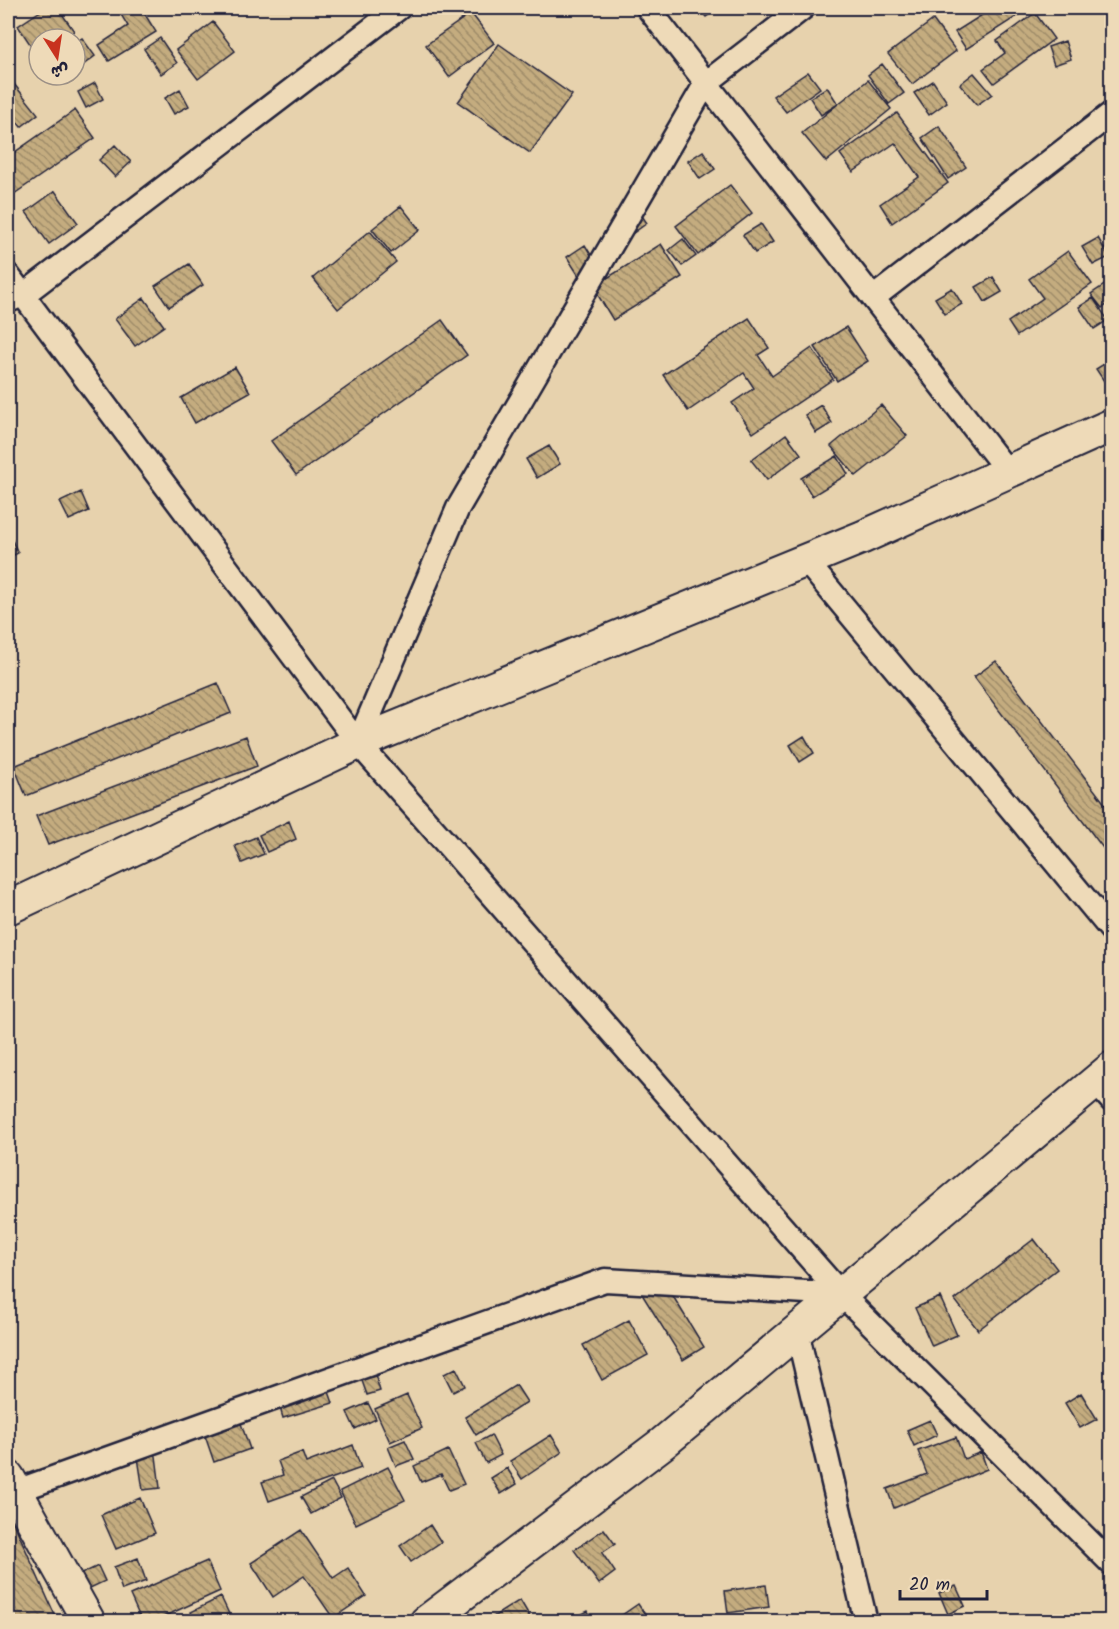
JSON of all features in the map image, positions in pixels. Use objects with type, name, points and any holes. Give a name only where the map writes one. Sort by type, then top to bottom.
[{"type":"street","points":[[15,298],[399,8]]},
{"type":"street","points":[[648,8],[1008,472]]},
{"type":"street","points":[[358,743],[458,508],[706,83],[803,8]]},
{"type":"street","points":[[873,298],[1112,113]]},
{"type":"street","points":[[8,275],[15,298],[358,743],[841,1294],[1112,1564]]},
{"type":"street","points":[[8,908],[358,743],[806,561],[1112,425]]},
{"type":"street","points":[[806,561],[1112,931]]},
{"type":"street","points":[[426,1622],[663,1443],[841,1294],[1106,1084]]},
{"type":"street","points":[[89,1622],[10,1488],[605,1280],[841,1294]]},
{"type":"street","points":[[797,1331],[866,1622]]},
{"type":"building","points":[[45,8],[58,8],[71,27],[27,27],[27,40],[18,26]]},
{"type":"building","points":[[117,8],[141,8],[156,32],[109,61],[99,45],[128,26]]},
{"type":"building","points":[[699,8],[719,8],[706,17]]},
{"type":"building","points":[[993,8],[1030,8],[966,49],[955,32]]},
{"type":"building","points":[[471,13],[494,43],[449,77],[426,45]]},
{"type":"building","points":[[1035,13],[1054,39],[994,83],[983,69],[1005,53],[997,41]]},
{"type":"building","points":[[933,20],[956,51],[912,84],[888,54]]},
{"type":"building","points":[[213,22],[235,51],[198,79],[176,50]]},
{"type":"building","points":[[160,38],[177,63],[161,74],[144,49]]},
{"type":"building","points":[[1065,41],[1071,59],[1054,65],[1048,47]]},
{"type":"building","points":[[499,44],[572,95],[530,153],[458,102]]},
{"type":"building","points":[[87,45],[95,56],[87,62]]},
{"type":"building","points":[[882,64],[904,93],[889,104],[868,75]]},
{"type":"building","points":[[808,72],[820,88],[786,112],[773,96]]},
{"type":"building","points":[[974,73],[992,94],[977,105],[960,84]]},
{"type":"building","points":[[868,80],[891,109],[826,162],[802,133]]},
{"type":"building","points":[[933,81],[947,102],[929,115],[914,93]]},
{"type":"building","points":[[95,83],[103,99],[86,108],[78,92]]},
{"type":"building","points":[[14,84],[38,114],[21,127],[8,110],[8,89]]},
{"type":"building","points":[[827,87],[838,104],[821,115],[810,98]]},
{"type":"building","points":[[180,89],[189,106],[174,114],[165,98]]},
{"type":"building","points":[[75,110],[95,138],[14,194],[8,185],[8,157]]},
{"type":"building","points":[[897,113],[948,183],[892,223],[880,204],[919,177],[895,143],[853,172],[840,154]]},
{"type":"building","points":[[939,126],[966,167],[948,179],[922,138]]},
{"type":"building","points":[[115,145],[131,162],[115,177],[99,160]]},
{"type":"building","points":[[703,151],[715,169],[700,179],[688,161]]},
{"type":"building","points":[[730,185],[752,213],[698,255],[676,226]]},
{"type":"building","points":[[55,191],[78,223],[49,244],[26,212]]},
{"type":"building","points":[[401,206],[420,230],[391,253],[372,229]]},
{"type":"building","points":[[636,207],[647,223],[632,234],[621,218]]},
{"type":"building","points":[[761,224],[773,242],[755,253],[743,235]]},
{"type":"building","points":[[370,231],[396,262],[338,309],[313,278]]},
{"type":"building","points":[[1098,238],[1109,257],[1093,265],[1082,247]]},
{"type":"building","points":[[683,239],[696,256],[682,266],[669,250]]},
{"type":"building","points":[[661,244],[682,277],[613,320],[593,287]]},
{"type":"building","points":[[585,245],[597,265],[579,276],[567,257]]},
{"type":"building","points":[[1068,251],[1092,284],[1017,336],[1008,322],[1043,298],[1029,279]]},
{"type":"building","points":[[189,264],[203,285],[169,307],[155,286]]},
{"type":"building","points":[[993,277],[1002,292],[985,302],[976,287]]},
{"type":"building","points":[[1112,280],[1112,302],[1102,308],[1091,294]]},
{"type":"building","points":[[952,288],[962,304],[945,314],[935,298]]},
{"type":"building","points":[[144,298],[164,326],[135,346],[115,319]]},
{"type":"building","points":[[1093,298],[1108,320],[1094,329],[1079,307]]},
{"type":"building","points":[[749,318],[769,348],[758,355],[772,376],[812,348],[833,379],[753,433],[732,403],[754,388],[744,373],[688,411],[663,375]]},
{"type":"building","points":[[442,320],[467,355],[296,475],[271,441]]},
{"type":"building","points":[[846,327],[868,361],[837,381],[815,347]]},
{"type":"building","points":[[1112,359],[1112,385],[1108,387],[1096,369]]},
{"type":"building","points":[[235,367],[250,392],[195,423],[181,398]]},
{"type":"building","points":[[821,405],[832,423],[816,433],[805,415]]},
{"type":"building","points":[[881,405],[907,436],[856,476],[831,446]]},
{"type":"building","points":[[786,434],[801,454],[767,480],[751,460]]},
{"type":"building","points":[[549,446],[560,464],[537,478],[526,459]]},
{"type":"building","points":[[837,456],[848,474],[812,496],[801,478]]},
{"type":"building","points":[[81,492],[89,511],[69,520],[60,502]]},
{"type":"building","points":[[8,535],[18,553],[8,558]]},
{"type":"building","points":[[996,661],[1112,813],[1112,860],[974,677]]},
{"type":"building","points":[[218,683],[231,713],[26,796],[14,766]]},
{"type":"building","points":[[246,736],[257,766],[48,845],[36,816]]},
{"type":"building","points":[[804,736],[814,753],[800,762],[790,745]]},
{"type":"building","points":[[289,821],[296,839],[267,852],[259,835]]},
{"type":"building","points":[[256,837],[264,854],[242,863],[235,846]]},
{"type":"building","points":[[1034,1239],[1057,1269],[978,1330],[955,1300]]},
{"type":"building","points":[[657,1270],[704,1347],[683,1360],[635,1283]]},
{"type":"building","points":[[940,1297],[957,1335],[932,1346],[915,1308]]},
{"type":"building","points":[[629,1320],[648,1355],[602,1380],[583,1345]]},
{"type":"building","points":[[456,1368],[465,1386],[453,1392],[444,1374]]},
{"type":"building","points":[[374,1371],[380,1391],[367,1395],[360,1375]]},
{"type":"building","points":[[516,1385],[527,1402],[476,1435],[465,1417]]},
{"type":"building","points":[[327,1386],[333,1403],[283,1418],[278,1401]]},
{"type":"building","points":[[1081,1393],[1097,1419],[1080,1428],[1065,1403]]},
{"type":"building","points":[[407,1395],[422,1428],[390,1442],[375,1409]]},
{"type":"building","points":[[368,1403],[376,1419],[355,1429],[347,1412]]},
{"type":"building","points":[[238,1415],[250,1449],[214,1462],[202,1427]]},
{"type":"building","points":[[930,1420],[937,1435],[914,1446],[907,1430]]},
{"type":"building","points":[[491,1435],[501,1455],[486,1463],[476,1443]]},
{"type":"building","points":[[551,1435],[562,1452],[522,1479],[510,1461]]},
{"type":"building","points":[[956,1437],[964,1459],[981,1452],[987,1469],[894,1508],[887,1489],[927,1474],[918,1451]]},
{"type":"building","points":[[405,1440],[414,1459],[396,1466],[388,1447]]},
{"type":"building","points":[[353,1445],[361,1468],[269,1501],[262,1482],[283,1475],[278,1461],[302,1452],[306,1463]]},
{"type":"building","points":[[155,1448],[160,1488],[143,1490],[137,1451]]},
{"type":"building","points":[[448,1450],[464,1484],[449,1490],[441,1474],[421,1482],[414,1466]]},
{"type":"building","points":[[388,1467],[405,1500],[356,1524],[340,1491]]},
{"type":"building","points":[[507,1468],[517,1484],[501,1494],[491,1478]]},
{"type":"building","points":[[332,1481],[341,1498],[311,1514],[301,1497]]},
{"type":"building","points":[[140,1498],[155,1533],[116,1549],[101,1515]]},
{"type":"building","points":[[8,1510],[58,1622],[8,1622]]},
{"type":"building","points":[[430,1525],[441,1542],[411,1562],[400,1546]]},
{"type":"building","points":[[604,1529],[615,1544],[602,1553],[615,1572],[599,1584],[574,1550]]},
{"type":"building","points":[[301,1530],[333,1578],[348,1568],[366,1596],[333,1618],[304,1576],[273,1597],[251,1563]]},
{"type":"building","points":[[138,1558],[146,1581],[122,1590],[114,1567]]},
{"type":"building","points":[[207,1561],[220,1591],[152,1622],[142,1622],[130,1595]]},
{"type":"building","points":[[98,1566],[105,1581],[88,1589],[81,1574]]},
{"type":"building","points":[[766,1585],[769,1607],[728,1613],[725,1591]]},
{"type":"building","points":[[956,1586],[965,1606],[948,1614],[939,1593]]},
{"type":"building","points":[[221,1597],[229,1614],[214,1622],[196,1622],[191,1612]]},
{"type":"building","points":[[520,1600],[533,1622],[485,1622]]},
{"type":"building","points":[[638,1604],[650,1622],[612,1622]]},
{"type":"building","points":[[588,1611],[593,1622],[566,1622]]}]
